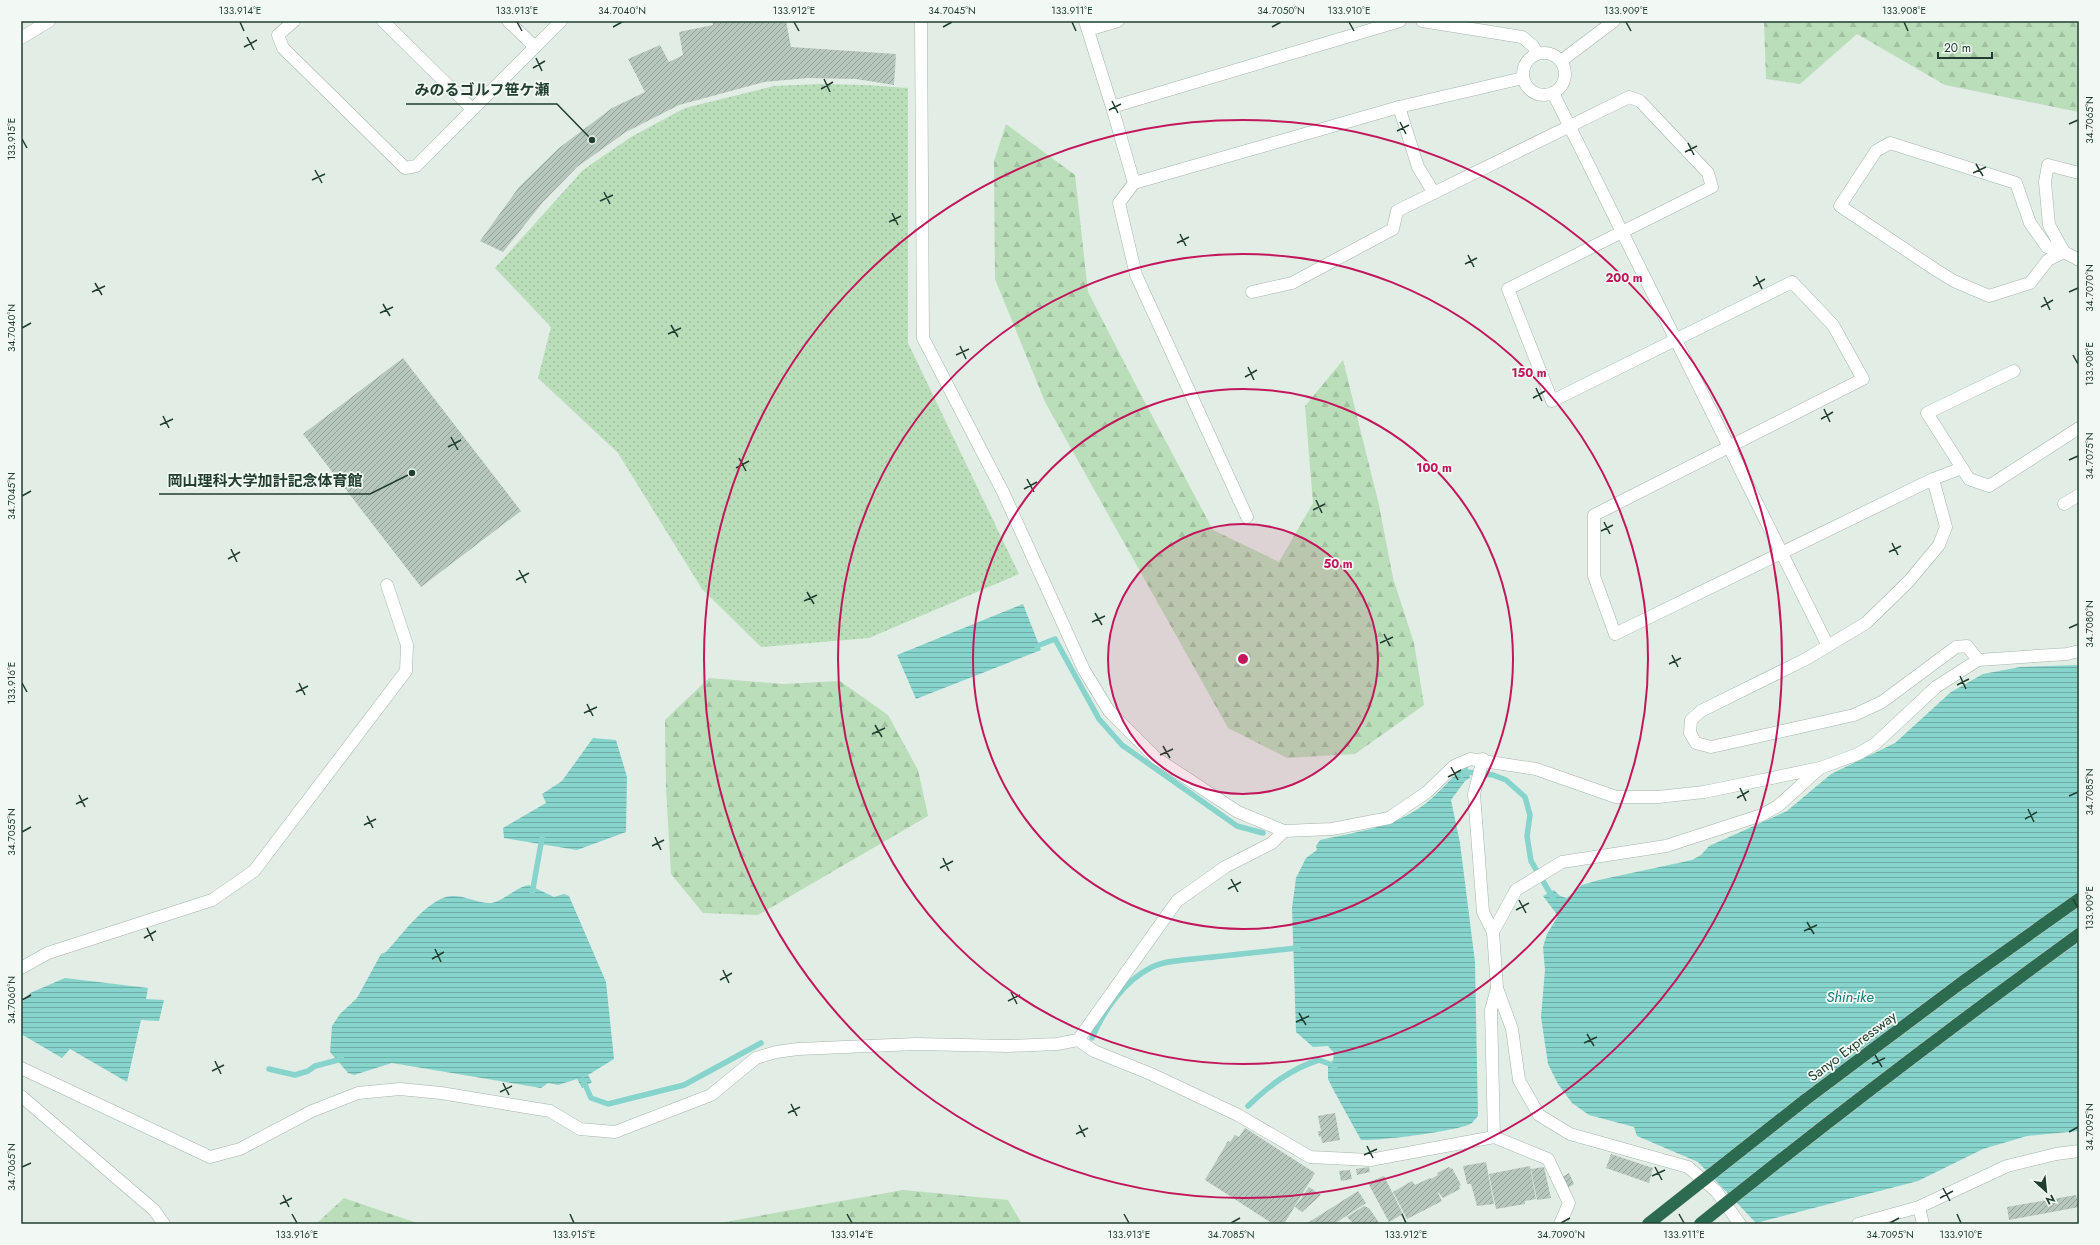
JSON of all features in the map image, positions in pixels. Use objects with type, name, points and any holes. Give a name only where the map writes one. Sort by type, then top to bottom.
[{"type":"highway","name":"Sanyo Expressway","points":[[1648,1224],[1805,1100],[1961,983],[2079,899]]},
{"type":"highway","points":[[1700,1224],[1941,1034],[2079,934]]},
{"type":"street","points":[[21,38],[36,24],[49,21]]},
{"type":"street","points":[[294,21],[278,35],[283,48],[405,168],[416,166],[561,21]]},
{"type":"street","points":[[383,21],[472,109]]},
{"type":"street","points":[[508,21],[535,47]]},
{"type":"street","points":[[921,21],[923,338],[1003,492],[1084,670],[1109,711],[1156,758],[1238,812],[1284,831],[1332,829],[1389,818],[1427,792],[1454,766],[1470,759],[1481,769],[1536,769],[1616,797],[1658,797],[1704,792],[1820,768],[1858,754],[1875,744],[1936,687],[1978,660],[2067,654],[2079,651]]},
{"type":"street","points":[[1118,21],[1086,26],[1112,106],[1134,183]]},
{"type":"street","points":[[1422,21],[1522,37],[1533,46],[1537,54]]},
{"type":"street","points":[[1561,61],[1614,21]]},
{"type":"street","points":[[1112,106],[1392,22]]},
{"type":"street","points":[[1550,53],[1561,61],[1564,67],[1564,79],[1562,85],[1553,93],[1540,95],[1525,84],[1523,71],[1527,60],[1537,54],[1550,53]]},
{"type":"street","points":[[1247,517],[1136,275],[1119,202],[1134,183],[1400,107],[1523,78]]},
{"type":"street","points":[[1553,93],[1828,646]]},
{"type":"street","points":[[1252,292],[1292,283],[1393,229],[1397,211],[1629,97],[1640,101],[1708,173],[1712,187],[1508,289],[1552,401],[1792,282],[1833,325],[1863,379],[1594,516],[1594,576],[1615,634],[1933,479],[1962,468]]},
{"type":"street","points":[[1400,107],[1418,167],[1434,193]]},
{"type":"street","points":[[2064,252],[2048,260],[2030,283],[1989,296],[1954,281],[1840,206],[1876,151],[1890,144],[2016,183],[2030,223],[2047,247],[2064,252],[2079,260]]},
{"type":"street","points":[[2064,252],[2048,225],[2045,182],[2048,165],[2079,173]]},
{"type":"street","points":[[2014,371],[1927,413],[1969,479],[1989,486],[2079,428]]},
{"type":"street","points":[[1933,479],[1946,527],[1938,545],[1909,581],[1866,623],[1806,659],[1701,711],[1691,720],[1690,733],[1696,743],[1711,747],[1854,715],[1882,702],[1956,647],[1967,646],[1978,660]]},
{"type":"street","points":[[2064,504],[2079,494]]},
{"type":"street","points":[[21,968],[48,954],[212,900],[254,871],[406,671],[407,645],[387,585]]},
{"type":"street","points":[[1493,932],[1516,890],[1562,862],[1666,846],[1762,815],[1778,806],[1820,768]]},
{"type":"street","points":[[1481,769],[1474,794],[1483,912],[1493,932],[1497,988],[1512,1030],[1519,1080],[1539,1115],[1570,1134],[1688,1168],[1716,1190],[1740,1224]]},
{"type":"street","points":[[21,1068],[210,1157],[240,1149],[312,1111],[358,1093],[400,1089],[441,1093],[550,1111],[580,1129],[615,1132],[711,1095],[756,1058],[776,1052],[798,1049],[916,1044],[1008,1046],[1057,1044],[1078,1040],[1177,901],[1226,867],[1272,843],[1284,831]]},
{"type":"street","points":[[1494,1137],[1491,1010],[1497,988]]},
{"type":"street","points":[[1078,1040],[1094,1051],[1151,1074],[1238,1115],[1310,1157],[1370,1160],[1494,1137],[1548,1159],[1570,1204],[1560,1224]]},
{"type":"street","points":[[21,1096],[154,1210],[164,1224]]},
{"type":"street","points":[[1858,1224],[1919,1207],[2007,1166],[2056,1154],[2079,1152]]},
{"type":"street","points":[[1919,1207],[1923,1224]]},
{"type":"green space","points":[[1764,21],[2079,21],[2079,112],[1945,85],[1857,34],[1800,84],[1766,79]]},
{"type":"green space","points":[[821,84],[908,88],[908,343],[1019,574],[869,638],[761,647],[702,589],[618,453],[538,378],[551,327],[495,268],[583,170],[631,137],[685,108],[774,86]]},
{"type":"green space","points":[[1006,124],[1075,175],[1088,292],[1213,530],[1279,562],[1313,503],[1305,406],[1343,360],[1379,505],[1393,578],[1414,643],[1424,705],[1355,754],[1287,758],[1228,728],[1045,402],[995,279],[994,161]]},
{"type":"green space","points":[[709,678],[784,684],[840,681],[888,715],[918,770],[928,816],[758,915],[703,913],[671,874],[666,788],[665,720]]},
{"type":"green space","points":[[903,1190],[1008,1200],[1022,1224],[714,1224]]},
{"type":"green space","points":[[344,1198],[420,1224],[316,1224]]},
{"type":"water","points":[[1023,604],[1041,650],[916,699],[897,655]]},
{"type":"water","name":"Shin-ike","points":[[2079,665],[2079,1131],[2027,1136],[1983,1149],[1918,1181],[1756,1223],[1698,1162],[1637,1136],[1634,1127],[1589,1115],[1572,1103],[1558,1084],[1548,1064],[1541,1017],[1545,970],[1543,947],[1547,934],[1558,916],[1543,896],[1554,890],[1560,896],[1567,898],[1582,885],[1692,860],[1701,855],[1709,846],[1787,811],[1831,774],[1895,743],[1951,692],[1983,674],[2020,667]]},
{"type":"water","points":[[593,738],[616,740],[627,777],[626,832],[577,850],[504,838],[503,828],[546,803],[542,794],[562,781]]},
{"type":"water","points":[[1467,765],[1470,778],[1465,781],[1451,800],[1460,843],[1475,962],[1478,1116],[1472,1123],[1452,1129],[1400,1137],[1361,1140],[1328,1079],[1328,1065],[1333,1060],[1334,1053],[1328,1046],[1313,1047],[1296,1032],[1292,908],[1296,878],[1306,858],[1317,850],[1316,846],[1320,840],[1385,825],[1409,814],[1421,807],[1439,792]]},
{"type":"water","points":[[529,885],[554,897],[564,894],[569,896],[606,982],[614,1059],[588,1075],[592,1082],[582,1088],[577,1079],[558,1085],[548,1083],[541,1088],[392,1063],[354,1075],[348,1073],[330,1052],[332,1026],[340,1014],[357,998],[381,954],[386,952],[416,918],[433,903],[442,898],[456,896],[490,903]]},
{"type":"water","points":[[65,978],[148,988],[146,999],[164,1000],[159,1021],[141,1020],[127,1082],[70,1049],[62,1058],[21,1034],[21,1004],[30,993]]},
{"type":"building","points":[[712,21],[786,21],[791,47],[896,54],[894,85],[856,79],[808,78],[764,82],[679,105],[626,132],[577,167],[543,202],[503,252],[480,241],[519,187],[559,148],[612,108],[645,92],[628,59],[660,45],[669,62],[683,55],[679,32],[713,25]]},
{"type":"building","points":[[403,358],[521,511],[421,587],[303,434]]},
{"type":"building","points":[[1335,1113],[1340,1140],[1322,1143],[1321,1136],[1319,1137],[1318,1131],[1321,1131],[1318,1116]]},
{"type":"building","points":[[1245,1128],[1315,1173],[1284,1224],[1273,1224],[1205,1180],[1228,1141],[1230,1142],[1235,1135],[1239,1137]]},
{"type":"building","points":[[1611,1154],[1653,1168],[1649,1183],[1606,1168]]},
{"type":"building","points":[[1486,1162],[1494,1204],[1477,1206],[1471,1184],[1467,1184],[1463,1166]]},
{"type":"building","points":[[1530,1166],[1536,1199],[1525,1201],[1525,1204],[1496,1209],[1489,1174]]},
{"type":"building","points":[[1369,1167],[1370,1172],[1357,1175],[1356,1169]]},
{"type":"building","points":[[1449,1167],[1451,1169],[1452,1168],[1461,1185],[1459,1186],[1460,1189],[1443,1198],[1437,1191],[1442,1201],[1407,1219],[1393,1192],[1412,1181],[1415,1185],[1430,1178],[1431,1179],[1438,1175],[1437,1173]]},
{"type":"building","points":[[1544,1167],[1551,1198],[1537,1200],[1531,1169]]},
{"type":"building","points":[[1350,1170],[1352,1179],[1341,1181],[1339,1171]]},
{"type":"building","points":[[1569,1173],[1574,1184],[1568,1188],[1562,1177]]},
{"type":"building","points":[[1384,1176],[1403,1214],[1389,1222],[1368,1183]]},
{"type":"building","points":[[1309,1187],[1321,1195],[1302,1212],[1295,1207]]},
{"type":"building","points":[[1358,1191],[1366,1203],[1334,1224],[1306,1224]]},
{"type":"building","points":[[2076,1195],[2079,1207],[2009,1220],[2007,1207]]},
{"type":"building","points":[[1364,1206],[1369,1208],[1380,1224],[1354,1224],[1347,1217]]},
{"type":"waterway","points":[[1037,646],[1055,639],[1099,719],[1122,745],[1237,826],[1263,833]]},
{"type":"waterway","points":[[1462,775],[1466,772],[1493,775],[1506,780],[1525,797],[1530,815],[1527,836],[1531,861],[1553,898]]},
{"type":"waterway","points":[[532,894],[542,838]]},
{"type":"waterway","points":[[1092,1038],[1102,1017],[1116,997],[1132,980],[1152,967],[1177,961],[1298,948]]},
{"type":"waterway","points":[[583,1080],[591,1098],[608,1104],[684,1085],[761,1043]]},
{"type":"waterway","points":[[269,1069],[295,1075],[308,1071],[315,1066],[342,1059]]},
{"type":"waterway","points":[[1248,1106],[1280,1079],[1299,1068],[1319,1060],[1335,1066]]},
{"type":"place","name":"みのるゴルフ笹ケ瀬","points":[[592,140]]},
{"type":"place","name":"岡山理科大学加計記念体育館","points":[[412,473]]}]
